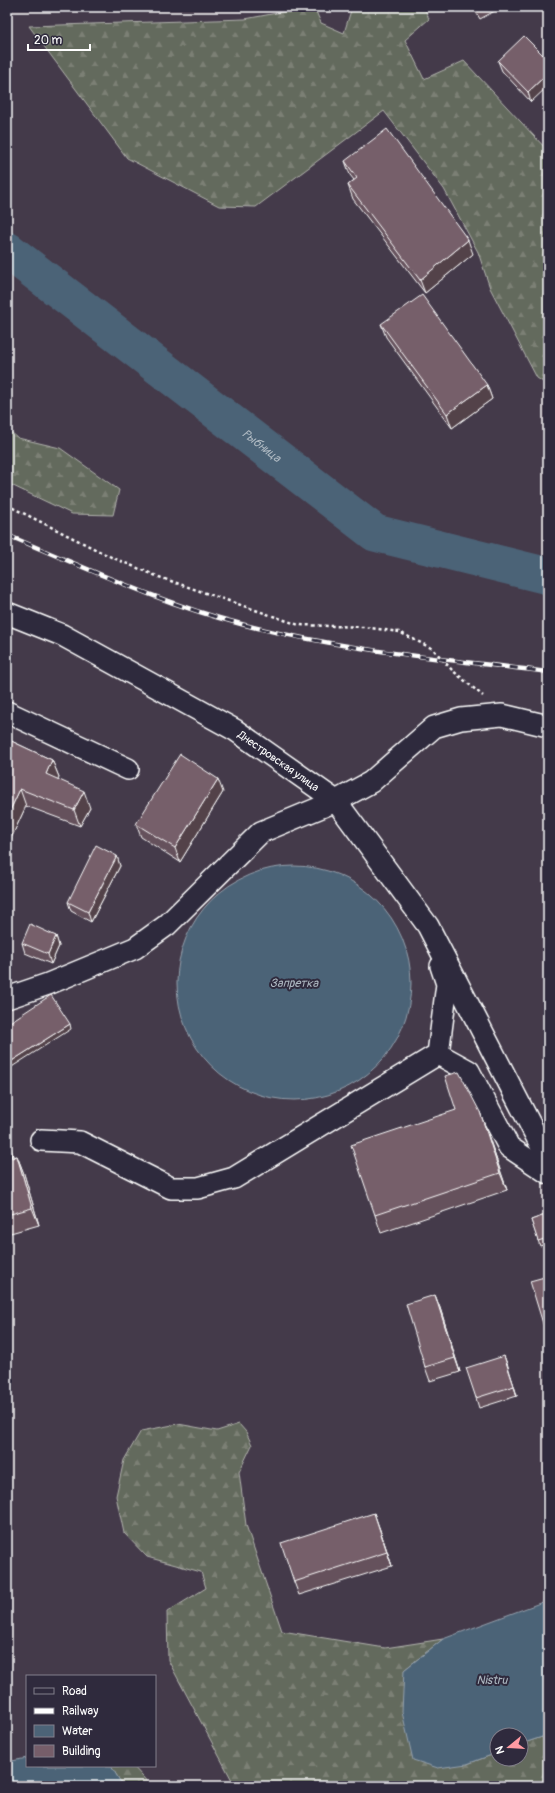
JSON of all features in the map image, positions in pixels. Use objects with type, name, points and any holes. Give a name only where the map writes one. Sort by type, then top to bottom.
[{"type":"street","name":"Днестровская улица","points":[[7,614],[62,635],[235,730],[336,801],[428,926]]},
{"type":"street","points":[[7,712],[128,769]]},
{"type":"street","points":[[7,998],[48,984],[135,948],[166,925],[261,832],[336,801],[371,782],[434,727],[461,719],[502,715],[548,726]]},
{"type":"street","points":[[428,926],[447,984],[438,1054]]},
{"type":"street","points":[[428,926],[548,1159]]},
{"type":"street","points":[[41,1140],[80,1142],[171,1188],[198,1188],[234,1178],[438,1054]]},
{"type":"street","points":[[438,1054],[469,1071],[509,1147],[548,1174]]},
{"type":"path","points":[[7,505],[111,557],[159,577],[299,625],[364,626],[399,632],[433,649],[452,670],[502,715]]},
{"type":"green space","points":[[314,7],[321,23],[344,33],[352,7],[424,7],[429,19],[405,40],[424,79],[464,61],[548,151],[548,385],[537,378],[490,288],[478,252],[444,189],[384,111],[256,207],[219,206],[127,158],[29,26],[245,19]]},
{"type":"green space","points":[[7,429],[18,438],[60,448],[119,490],[113,515],[72,514],[7,483]]},
{"type":"green space","points":[[178,1424],[217,1431],[239,1424],[246,1432],[252,1445],[239,1472],[246,1525],[282,1631],[385,1648],[443,1639],[404,1670],[467,1764],[489,1756],[489,1767],[529,1767],[529,1741],[548,1735],[548,1786],[231,1786],[234,1784],[168,1660],[167,1612],[206,1588],[201,1572],[147,1557],[124,1533],[116,1496],[124,1460],[141,1431]]},
{"type":"green space","points":[[112,1767],[134,1767],[151,1786],[123,1786]]},
{"type":"water","name":"Запретка","points":[[294,866],[328,871],[339,875],[359,886],[384,909],[391,918],[402,938],[406,949],[411,983],[406,1017],[402,1028],[391,1048],[368,1073],[359,1080],[339,1091],[328,1095],[294,1100],[260,1095],[249,1091],[229,1080],[204,1057],[197,1048],[186,1028],[182,1017],[177,983],[182,949],[186,938],[197,918],[220,893],[229,886],[249,875],[260,871]]},
{"type":"water","name":"Nistru","points":[[548,1600],[548,1735],[529,1741],[529,1727],[489,1727],[489,1756],[467,1764],[438,1768],[413,1760],[402,1712],[404,1670],[443,1639]]},
{"type":"water","points":[[26,1758],[26,1767],[112,1767],[123,1786],[7,1786],[7,1762]]},
{"type":"building","points":[[524,36],[548,60],[548,73],[528,92],[498,61]]},
{"type":"building","points":[[387,129],[468,240],[420,280],[348,185],[357,178],[345,161]]},
{"type":"building","points":[[422,295],[487,385],[447,414],[381,324]]},
{"type":"building","points":[[7,739],[52,760],[46,774],[84,791],[74,810],[20,789],[7,817]]},
{"type":"building","points":[[180,754],[218,779],[175,848],[136,824]]},
{"type":"building","points":[[96,845],[117,856],[88,912],[68,902]]},
{"type":"building","points":[[30,924],[56,936],[48,954],[22,943]]},
{"type":"building","points":[[51,995],[70,1024],[7,1064],[7,1024]]},
{"type":"building","points":[[459,1072],[480,1112],[500,1173],[375,1215],[351,1145],[456,1110],[445,1076]]},
{"type":"building","points":[[7,1140],[12,1158],[17,1156],[32,1208],[7,1215]]},
{"type":"building","points":[[548,1214],[548,1238],[538,1241],[531,1220]]},
{"type":"building","points":[[548,1276],[548,1340],[530,1281]]},
{"type":"building","points":[[435,1295],[455,1358],[425,1367],[406,1304]]},
{"type":"building","points":[[504,1356],[514,1386],[476,1398],[466,1368]]},
{"type":"building","points":[[374,1513],[387,1552],[294,1582],[281,1543]]},
{"type":"waterway","name":"Рыбница","points":[[7,250],[375,533],[548,576]]},
{"type":"railway","points":[[7,535],[152,595],[181,606],[241,624],[317,641],[393,653],[548,672]]}]
